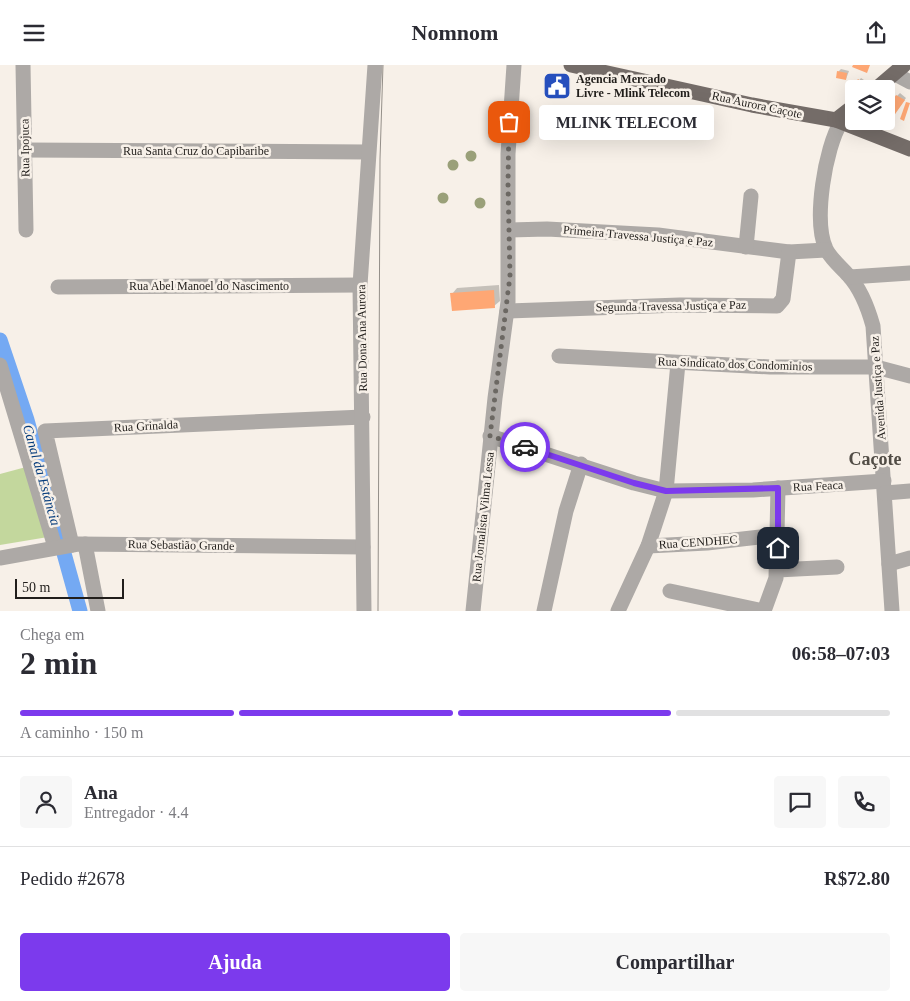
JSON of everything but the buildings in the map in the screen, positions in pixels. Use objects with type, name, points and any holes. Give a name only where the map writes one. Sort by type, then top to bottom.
[{"type":"main road","name":"Rua Aurora Caçote","points":[[571,65],[752,105],[838,121],[910,149]]},
{"type":"main road","points":[[886,80],[899,69]]},
{"type":"main road","points":[[838,121],[845,114]]},
{"type":"street","name":"Rua Ipojuca","points":[[23,65],[26,230]]},
{"type":"street","name":"Rua Dona Ana Aurora","points":[[364,611],[360,285],[375,65]]},
{"type":"street","name":"Rua Jornalista Vilma Lessa","points":[[474,611],[490,436],[510,276],[509,138],[514,65]]},
{"type":"street","points":[[899,69],[910,83]]},
{"type":"street","points":[[826,250],[822,235],[824,192],[832,141],[838,121]]},
{"type":"street","name":"Rua Santa Cruz do Capibaribe","points":[[25,151],[368,152]]},
{"type":"street","points":[[746,247],[751,196]]},
{"type":"street","name":"Primeira Travessa Justiça e Paz","points":[[509,231],[546,229],[658,235],[789,252],[826,250]]},
{"type":"street","name":"Avenida Justiça e Paz","points":[[826,250],[850,277],[865,303],[871,317],[876,342],[892,611]]},
{"type":"street","name":"Segunda Travessa Justiça e Paz","points":[[507,311],[680,305],[777,306],[783,299],[789,252]]},
{"type":"street","points":[[850,277],[910,273]]},
{"type":"street","name":"Rua Abel Manoel do Nascimento","points":[[58,287],[360,285]]},
{"type":"street","name":"Rua Sindicato dos Condominios","points":[[559,356],[770,367],[876,367],[910,376]]},
{"type":"street","points":[[618,611],[648,546],[666,491],[678,363]]},
{"type":"street","points":[[0,365],[69,545],[98,611]]},
{"type":"street","name":"Rua Grinalda","points":[[69,545],[45,431],[363,417]]},
{"type":"street","name":"Rua Feaca","points":[[490,436],[582,464],[634,483],[666,491],[885,487],[910,491]]},
{"type":"street","points":[[544,611],[566,511],[582,464]]},
{"type":"street","points":[[670,591],[763,611],[771,594],[777,569],[778,488]]},
{"type":"street","name":"Rua CENDHEC","points":[[648,546],[707,543],[778,535]]},
{"type":"street","name":"Rua Sebastião Grande","points":[[0,558],[69,545],[364,547]]},
{"type":"street","points":[[889,564],[910,558]]},
{"type":"street","points":[[777,569],[838,567]]},
{"type":"green space","points":[[26,467],[48,537],[0,545],[0,474]]},
{"type":"waterway","name":"Canal da Estância","points":[[0,340],[27,420],[80,611]]},
{"type":"tram line","points":[[378,611],[380,159],[383,65]]},
{"type":"way so far","points":[[509,122],[510,276],[505,329],[490,436],[525,447]]},
{"type":"place","name":"Agencia Mercado Livre - Mlink Telecom","points":[[557,86]]},
{"type":"place","name":"MLINK TELECOM","points":[[509,122]]},
{"type":"district","name":"Caçote","points":[[875,459]]},
{"type":"route","points":[[525,447],[634,483],[666,491],[778,488],[778,548]]}]
